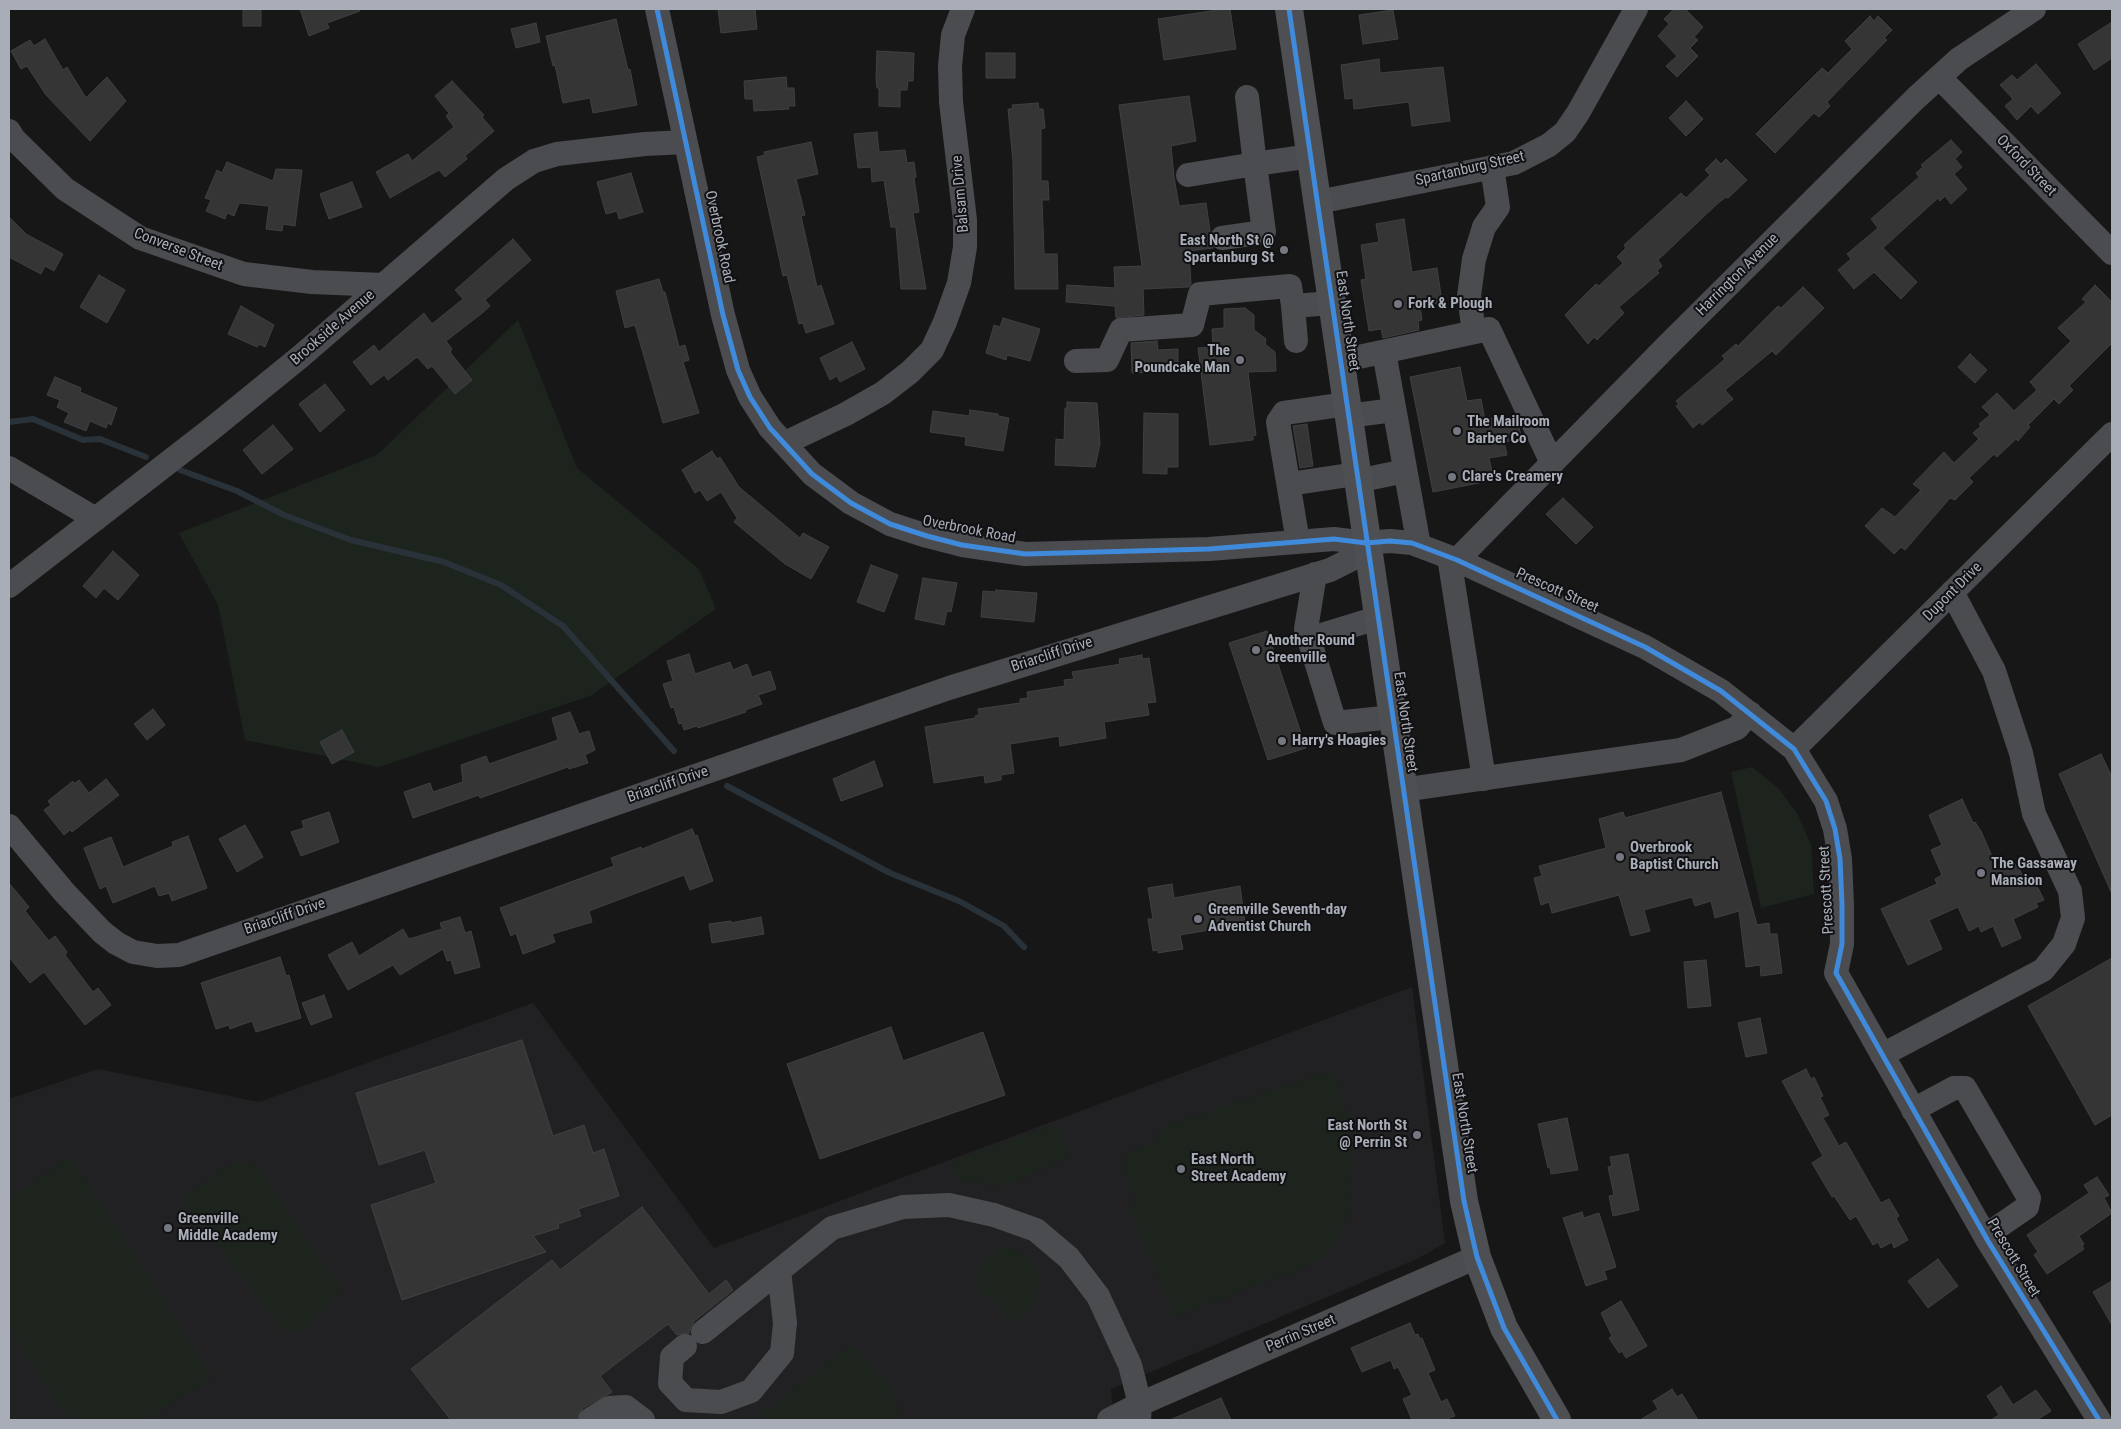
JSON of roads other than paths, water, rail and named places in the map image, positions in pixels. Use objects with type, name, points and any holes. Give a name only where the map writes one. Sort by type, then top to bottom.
[{"type":"main road","name":"East North Street","points":[[1295,10],[1311,156],[1340,361],[1464,1201],[1477,1258],[1504,1328],[1557,1420]]},
{"type":"street","name":"Overbrook Road","points":[[657,9],[723,315],[738,370],[750,397],[770,428],[812,474],[851,504],[890,524],[962,545],[1025,554],[1209,549],[1334,539],[1366,544]]},
{"type":"street","name":"Balsam Drive","points":[[785,443],[846,414],[883,393],[910,372],[932,350],[945,322],[959,283],[965,247],[965,220],[951,102],[950,66],[953,35],[963,9]]},
{"type":"street","name":"Spartanburg Street","points":[[1318,202],[1514,162],[1549,146],[1565,132],[1578,113],[1636,9]]},
{"type":"street","name":"Harrington Avenue","points":[[1453,558],[1552,463],[1910,105],[1959,59],[2034,9]]},
{"type":"street","name":"Oxford Street","points":[[1940,78],[2112,254]]},
{"type":"street","points":[[1222,238],[1264,232],[1246,97]]},
{"type":"street","name":"Converse Street","points":[[9,131],[14,139],[65,189],[140,238],[244,274],[312,282],[383,285]]},
{"type":"street","name":"Brookside Avenue","points":[[9,586],[300,357],[506,179],[534,161],[557,154],[594,149],[685,142]]},
{"type":"street","points":[[1188,175],[1311,156]]},
{"type":"street","points":[[1474,332],[1469,296],[1474,259],[1484,227],[1498,207],[1492,167]]},
{"type":"street","points":[[1076,361],[1107,360],[1121,330],[1192,325],[1200,294],[1290,286],[1296,341]]},
{"type":"street","points":[[1293,306],[1332,303]]},
{"type":"street","points":[[1340,361],[1489,329],[1552,463]]},
{"type":"street","points":[[1384,352],[1419,546]]},
{"type":"street","points":[[1298,542],[1278,422],[1284,413],[1394,410]]},
{"type":"street","name":"Dupont Drive","points":[[1794,749],[2112,434]]},
{"type":"street","points":[[9,468],[96,519]]},
{"type":"street","points":[[1289,484],[1405,471]]},
{"type":"street","name":"Prescott Street","points":[[1366,544],[1390,540],[1419,546],[1453,558],[1645,647],[1721,691],[1794,749],[1826,801],[1835,829],[1840,859],[1842,905],[1842,944],[1836,973],[1985,1236],[2100,1420]]},
{"type":"street","name":"Briarcliff Drive","points":[[9,826],[64,892],[102,932],[116,943],[133,952],[158,956],[179,954],[949,688],[1315,574],[1350,560],[1366,544]]},
{"type":"street","points":[[1453,558],[1484,779]]},
{"type":"street","points":[[1315,574],[1306,628],[1335,723],[1392,717]]},
{"type":"street","points":[[1882,1055],[2044,970],[2064,944],[2073,918],[2070,892],[2034,814],[2021,754],[1994,671],[1952,592]]},
{"type":"street","points":[[1309,638],[1377,618]]},
{"type":"street","points":[[1402,790],[1681,750],[1737,728],[1750,713]]},
{"type":"street","points":[[1913,1110],[1954,1088],[1965,1088],[2029,1198],[2027,1207],[1985,1236]]},
{"type":"street","points":[[779,1271],[785,1323],[782,1354],[751,1391],[721,1402],[686,1400],[670,1384],[672,1357],[832,1228],[903,1207],[949,1204],[994,1215],[1036,1230],[1069,1258],[1098,1296],[1130,1365],[1139,1412]]},
{"type":"street","name":"Perrin Street","points":[[1109,1420],[1139,1412],[1477,1258]]},
{"type":"street","points":[[590,1420],[609,1408],[626,1407],[643,1420]]},
{"type":"waterway","points":[[9,422],[33,419],[83,440],[100,439],[146,457]]},
{"type":"waterway","points":[[180,470],[237,491],[284,515],[351,540],[444,562],[501,585],[563,626],[674,751]]},
{"type":"waterway","points":[[727,786],[890,873],[959,901],[1004,926],[1024,947]]},
{"type":"place","name":"East North St @ Spartanburg St","points":[[1284,250]]},
{"type":"place","name":"Fork & Plough","points":[[1398,304]]},
{"type":"place","name":"The Poundcake Man","points":[[1240,360]]},
{"type":"place","name":"The Mailroom Barber Co","points":[[1457,431]]},
{"type":"place","name":"Clare's Creamery","points":[[1452,477]]},
{"type":"place","name":"Another Round Greenville","points":[[1256,650]]},
{"type":"place","name":"Harry's Hoagies","points":[[1282,741]]},
{"type":"place","name":"Overbrook Baptist Church","points":[[1620,857]]},
{"type":"place","name":"The Gassaway Mansion","points":[[1981,873]]},
{"type":"place","name":"Greenville Seventh-day Adventist Church","points":[[1198,919]]},
{"type":"place","name":"East North St @ Perrin St","points":[[1417,1135]]},
{"type":"place","name":"East North Street Academy","points":[[1181,1169]]},
{"type":"place","name":"Greenville Middle Academy","points":[[168,1228]]}]
